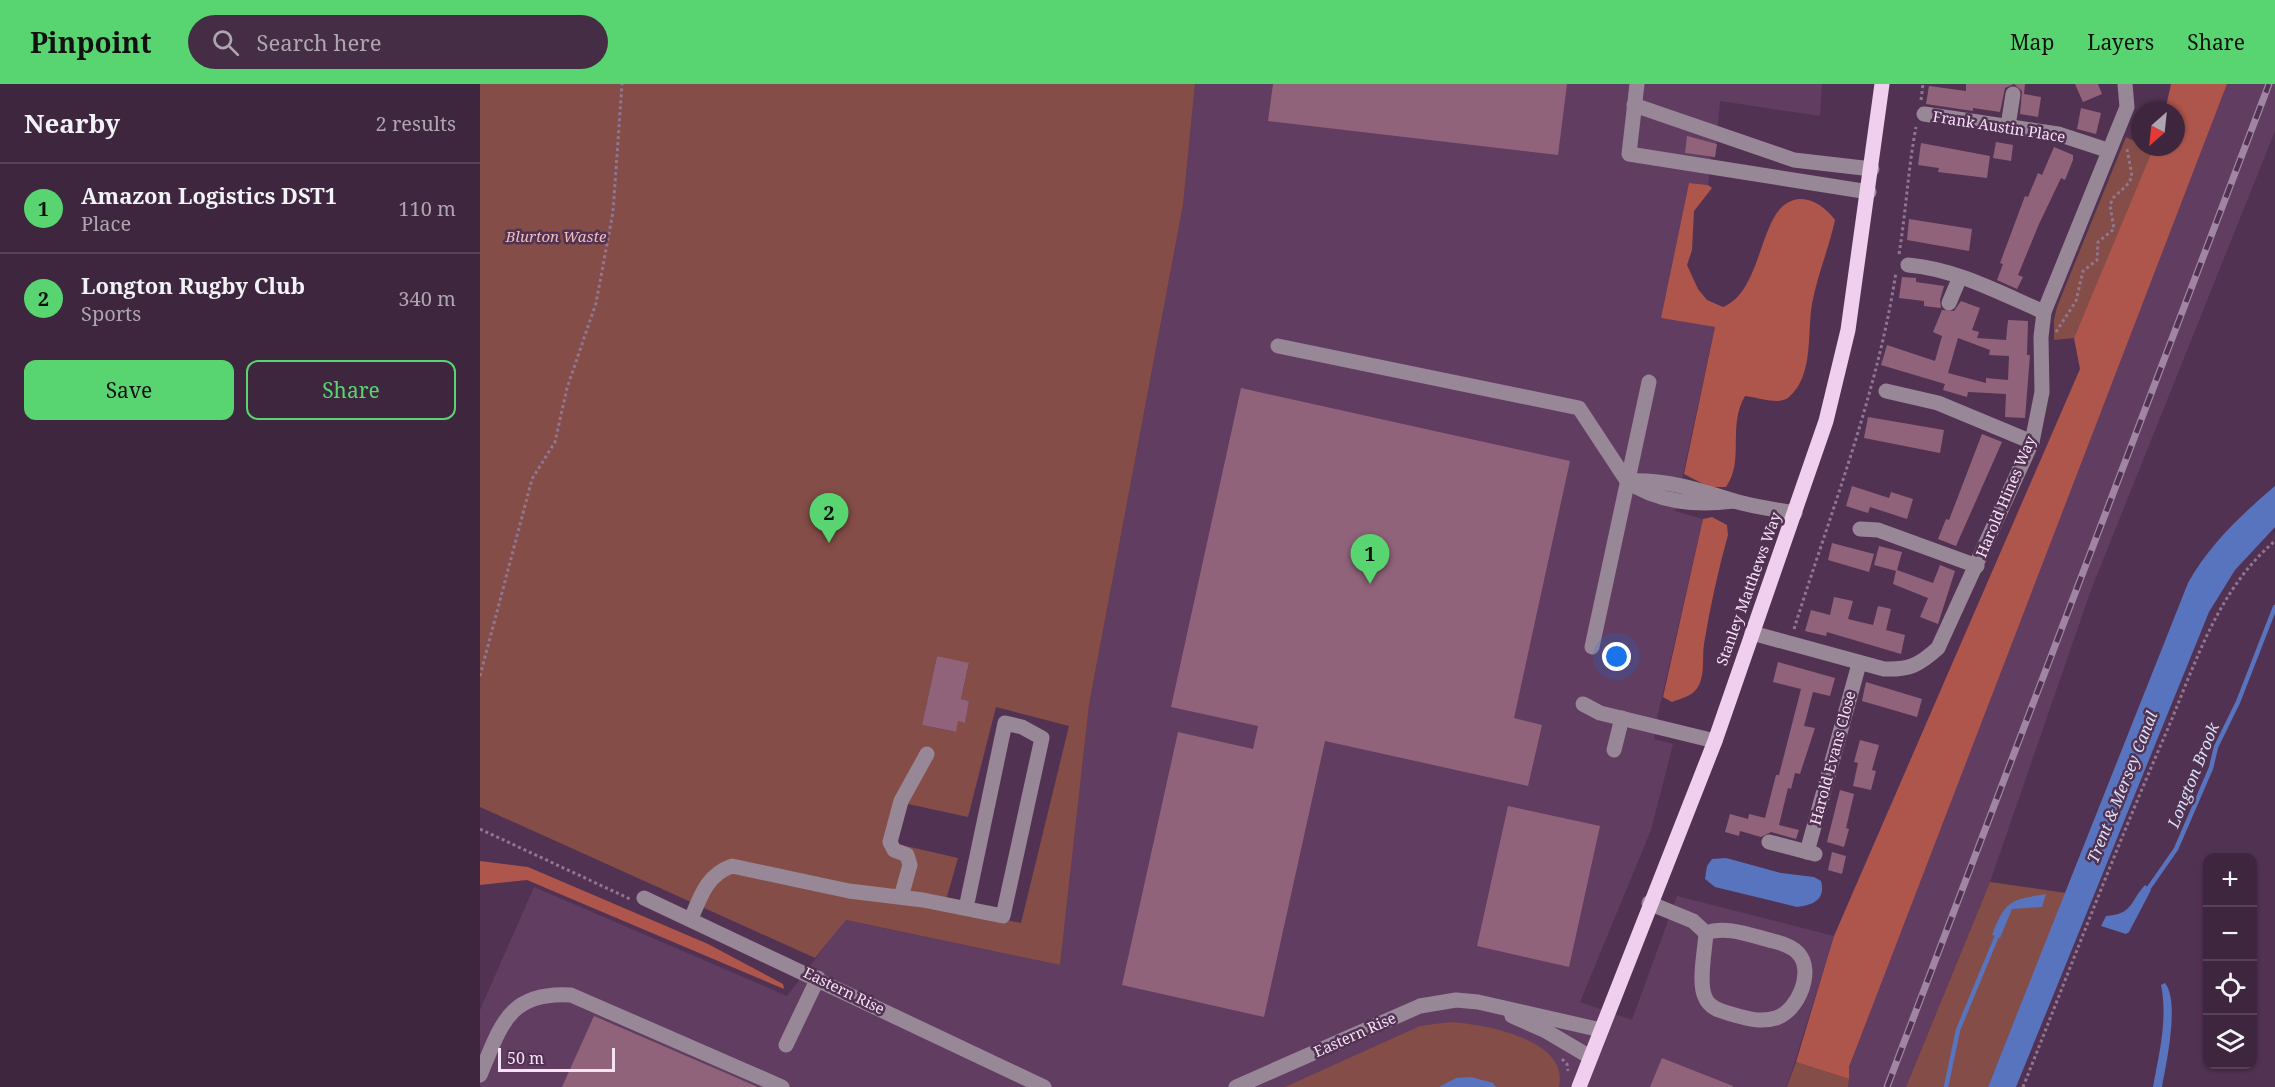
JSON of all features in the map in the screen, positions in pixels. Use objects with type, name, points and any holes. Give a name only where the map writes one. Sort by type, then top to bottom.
[{"type":"main road","name":"Stanley Matthews Way","points":[[1573,1083],[1590,1057],[1715,741],[1826,421],[1841,361],[1869,192],[1882,84]]},
{"type":"street","points":[[1637,84],[1629,154],[1869,192]]},
{"type":"street","name":"Harold Hines Way","points":[[1752,633],[1858,664],[1907,670],[1926,659],[1938,648],[2032,442],[2042,392],[2041,337],[2044,312],[2110,144],[2127,107],[2125,84]]},
{"type":"street","points":[[2008,126],[2013,94]]},
{"type":"street","points":[[1634,105],[1794,160],[1872,169]]},
{"type":"street","name":"Frank Austin Place","points":[[1920,115],[2008,126],[2110,144]]},
{"type":"street","points":[[1908,265],[1927,267],[1960,277],[2044,312]]},
{"type":"street","points":[[1949,303],[1960,277]]},
{"type":"street","points":[[1278,346],[1579,408],[1627,481],[1639,490],[1677,501],[1712,504],[1732,501],[1795,513]]},
{"type":"street","points":[[1592,647],[1649,382]]},
{"type":"street","points":[[1886,391],[1938,403],[2032,442]]},
{"type":"street","points":[[1860,529],[1878,530],[1977,566]]},
{"type":"street","name":"Harold Evans Close","points":[[1769,842],[1811,854],[1858,664]]},
{"type":"street","points":[[1583,705],[1600,713],[1715,741]]},
{"type":"street","points":[[1614,750],[1622,718]]},
{"type":"street","points":[[691,918],[703,890],[712,877],[732,866],[749,867],[849,891],[901,897],[1003,916],[1042,738],[1022,727],[1005,723],[966,908]]},
{"type":"street","points":[[901,897],[910,865],[907,855],[894,850],[890,842],[901,801],[927,754]]},
{"type":"street","name":"Eastern Rise","points":[[644,898],[818,978],[1044,1087]]},
{"type":"street","points":[[1649,903],[1693,921],[1706,933]]},
{"type":"street","points":[[1725,930],[1780,943],[1798,953],[1805,969],[1804,980],[1788,1011],[1775,1018],[1752,1020],[1720,1011],[1712,1006],[1704,996],[1702,985],[1706,933],[1725,930]]},
{"type":"street","points":[[786,1045],[818,978]]},
{"type":"street","points":[[480,1076],[502,1022],[519,1004],[553,994],[578,998],[782,1087]]},
{"type":"street","name":"Eastern Rise","points":[[1236,1087],[1420,1006],[1456,1000],[1478,1002],[1601,1030]]},
{"type":"street","name":"Eastern Rise","points":[[1478,1002],[1546,1031],[1590,1057]]},
{"type":"path","points":[[480,676],[532,479],[555,442],[567,388],[596,303],[613,212],[622,84]]},
{"type":"path","points":[[1789,644],[1882,343],[1908,199],[1908,171],[1920,115],[1923,84]]},
{"type":"path","points":[[2041,337],[2054,334],[2060,328],[2076,301],[2083,271],[2097,260],[2098,242],[2114,229],[2110,205],[2113,198],[2129,183],[2132,176],[2127,144],[2110,144]]},
{"type":"path","points":[[2023,1087],[2135,804],[2213,622],[2231,590],[2258,555],[2275,541]]},
{"type":"path","points":[[480,829],[638,903],[644,898]]},
{"type":"path","points":[[1555,1052],[1567,1064],[1573,1083]]},
{"type":"shaded area","points":[[1195,84],[1822,84],[1820,116],[1720,101],[1715,158],[1711,157],[1708,185],[1689,183],[1661,318],[1715,327],[1675,511],[1703,519],[1655,727],[1654,739],[1673,744],[1651,830],[1580,1002],[1632,1020],[1677,896],[1834,936],[1787,1087],[480,1087],[480,1010],[534,887],[787,996],[845,920],[1060,965],[1089,705],[1183,205]]},
{"type":"shaded area","points":[[2171,84],[2227,84],[1849,1067],[1849,1079],[1796,1062],[1834,936],[2080,369],[2074,338],[2150,156],[2185,156],[2185,102],[2167,102]]},
{"type":"shaded area","points":[[2227,84],[2275,84],[2275,131],[2091,590],[1990,882],[1906,1087],[1848,1087],[1849,1068],[1911,901]]},
{"type":"shaded area","points":[[1689,183],[1708,185],[1712,188],[1694,211],[1692,250],[1687,265],[1698,289],[1707,300],[1723,307],[1735,299],[1744,288],[1752,274],[1769,227],[1784,205],[1798,199],[1812,201],[1825,209],[1835,220],[1812,304],[1808,353],[1802,378],[1797,388],[1785,400],[1774,401],[1745,396],[1737,420],[1736,455],[1732,477],[1726,487],[1709,487],[1684,474],[1715,327],[1661,318]]},
{"type":"shaded area","points":[[1712,517],[1727,525],[1728,535],[1709,616],[1702,675],[1694,692],[1672,702],[1663,697],[1703,519]]},
{"type":"shaded area","points":[[480,861],[528,867],[708,944],[783,984],[784,989],[527,880],[480,885]]},
{"type":"green space","name":"Blurton Waste","points":[[480,84],[1195,84],[1183,205],[1089,705],[1060,965],[846,920],[815,958],[480,807]],"holes":[[[937,656],[969,664],[961,699],[969,701],[965,722],[958,721],[955,732],[922,725]],[[996,707],[1069,726],[1021,923],[944,907],[958,858],[897,844],[908,804],[968,817]]]},
{"type":"green space","points":[[2126,137],[2131,140],[2131,156],[2151,156],[2150,162],[2074,338],[2054,340],[2054,320],[2057,307]]},
{"type":"green space","points":[[1990,882],[2066,893],[1988,1087],[1906,1087]]},
{"type":"green space","points":[[1450,1022],[1502,1031],[1538,1046],[1551,1057],[1559,1071],[1559,1087],[1285,1087],[1420,1026]]},
{"type":"green space","points":[[1796,1062],[1849,1079],[1848,1087],[1787,1087]]},
{"type":"water","name":"Trent & Mersey Canal","points":[[2275,486],[2275,527],[2235,570],[2209,612],[2016,1087],[1988,1087],[2188,583],[2196,569],[2227,531]]},
{"type":"water","points":[[1726,858],[1781,873],[1814,877],[1821,881],[1822,893],[1813,903],[1797,907],[1715,887],[1705,879],[1707,866],[1712,859]]},
{"type":"water","points":[[2145,885],[2151,890],[2129,932],[2126,934],[2101,926],[2106,916],[2126,910]]},
{"type":"water","points":[[2046,894],[2042,907],[2012,909],[2000,938],[1992,935],[2001,915],[2010,904],[2024,898]]},
{"type":"water","points":[[2165,983],[2171,1004],[2171,1034],[2162,1087],[2153,1087],[2163,1024],[2161,985]]},
{"type":"water","points":[[1471,1077],[1493,1083],[1496,1087],[1439,1087],[1456,1078]]},
{"type":"building","points":[[1273,84],[1567,84],[1558,155],[1268,121]]},
{"type":"building","points":[[1966,84],[2014,84],[2005,88],[2000,112],[1973,108],[1973,111],[1926,104],[1929,86],[1966,91]]},
{"type":"building","points":[[2014,84],[2025,84],[2024,94],[2041,97],[2038,117],[2020,114],[2022,91]]},
{"type":"building","points":[[2075,84],[2098,84],[2102,94],[2083,102]]},
{"type":"building","points":[[2081,108],[2101,113],[2096,134],[2077,129]]},
{"type":"building","points":[[1687,136],[1717,144],[1715,157],[1685,153]]},
{"type":"building","points":[[1996,142],[2013,145],[2011,161],[1993,158]]},
{"type":"building","points":[[1921,143],[1990,156],[1987,178],[1938,172],[1939,168],[1918,165]]},
{"type":"building","points":[[2054,147],[2073,155],[2073,160],[2065,180],[2061,178],[2039,224],[2018,275],[2023,277],[2017,289],[1997,280],[2003,264],[2000,263],[2025,196],[2028,197],[2038,173],[2042,175]]},
{"type":"building","points":[[1909,219],[1972,229],[1969,251],[1907,240]]},
{"type":"building","points":[[1902,277],[1916,278],[1916,282],[1944,286],[1940,300],[1941,308],[1924,306],[1924,301],[1899,298]]},
{"type":"building","points":[[1961,301],[1980,308],[1972,330],[1979,332],[1977,338],[2006,340],[2008,320],[2028,321],[2027,355],[2030,355],[2025,418],[2005,417],[2006,394],[1968,392],[1967,397],[1943,390],[1945,384],[1881,365],[1887,345],[1935,361],[1942,336],[1933,332],[1942,310],[1954,311]],"holes":[[[1958,338],[1990,350],[1989,355],[2009,356],[2008,380],[1986,378],[1986,383],[1948,373]]]},
{"type":"building","points":[[1241,388],[1570,461],[1514,718],[1542,725],[1528,786],[1325,741],[1264,1017],[1122,985],[1178,732],[1253,749],[1258,726],[1171,707]]},
{"type":"building","points":[[1868,417],[1944,430],[1940,453],[1864,438]]},
{"type":"building","points":[[1982,434],[2002,442],[1956,546],[1938,539],[1946,519],[1949,520]]},
{"type":"building","points":[[1852,486],[1889,498],[1891,492],[1913,499],[1907,519],[1870,507],[1868,513],[1846,506]]},
{"type":"building","points":[[1832,543],[1874,554],[1869,572],[1828,560]]},
{"type":"building","points":[[1879,546],[1902,552],[1897,570],[1933,583],[1940,565],[1955,571],[1938,624],[1920,617],[1928,598],[1893,584],[1896,571],[1874,565]]},
{"type":"building","points":[[1834,597],[1853,601],[1848,619],[1873,625],[1878,606],[1891,609],[1886,630],[1905,635],[1901,654],[1827,632],[1826,636],[1805,631],[1811,610],[1830,615]]},
{"type":"building","points":[[937,656],[969,663],[961,699],[969,701],[965,723],[958,721],[956,732],[922,725]]},
{"type":"building","points":[[1778,662],[1835,678],[1830,696],[1813,692],[1804,726],[1815,728],[1800,774],[1795,773],[1791,789],[1788,788],[1779,825],[1799,830],[1796,839],[1771,832],[1761,837],[1740,831],[1739,836],[1725,832],[1730,814],[1748,819],[1749,814],[1765,818],[1776,775],[1779,775],[1801,689],[1773,682]]},
{"type":"building","points":[[1866,682],[1922,699],[1917,717],[1862,701]]},
{"type":"building","points":[[1860,740],[1879,745],[1872,770],[1876,771],[1871,790],[1853,786],[1858,763],[1854,762]]},
{"type":"building","points":[[1840,790],[1854,794],[1844,847],[1827,842]]},
{"type":"building","points":[[1508,806],[1600,826],[1569,967],[1477,946]]},
{"type":"building","points":[[1832,852],[1846,856],[1842,874],[1828,870]]},
{"type":"building","points":[[594,1016],[758,1087],[562,1087]]},
{"type":"building","points":[[1662,1058],[1733,1086],[1733,1087],[1650,1087]]},
{"type":"waterway","name":"Longton Brook","points":[[2146,892],[2176,849],[2275,607]]},
{"type":"waterway","name":"Longton Brook","points":[[1946,1087],[1958,1030],[1999,931]]},
{"type":"railway","points":[[1887,1087],[2269,84]]},
{"type":"place","name":"Longton Rugby Club","points":[[829,543]]},
{"type":"place","name":"Amazon Logistics DST1","points":[[1370,584]]}]
